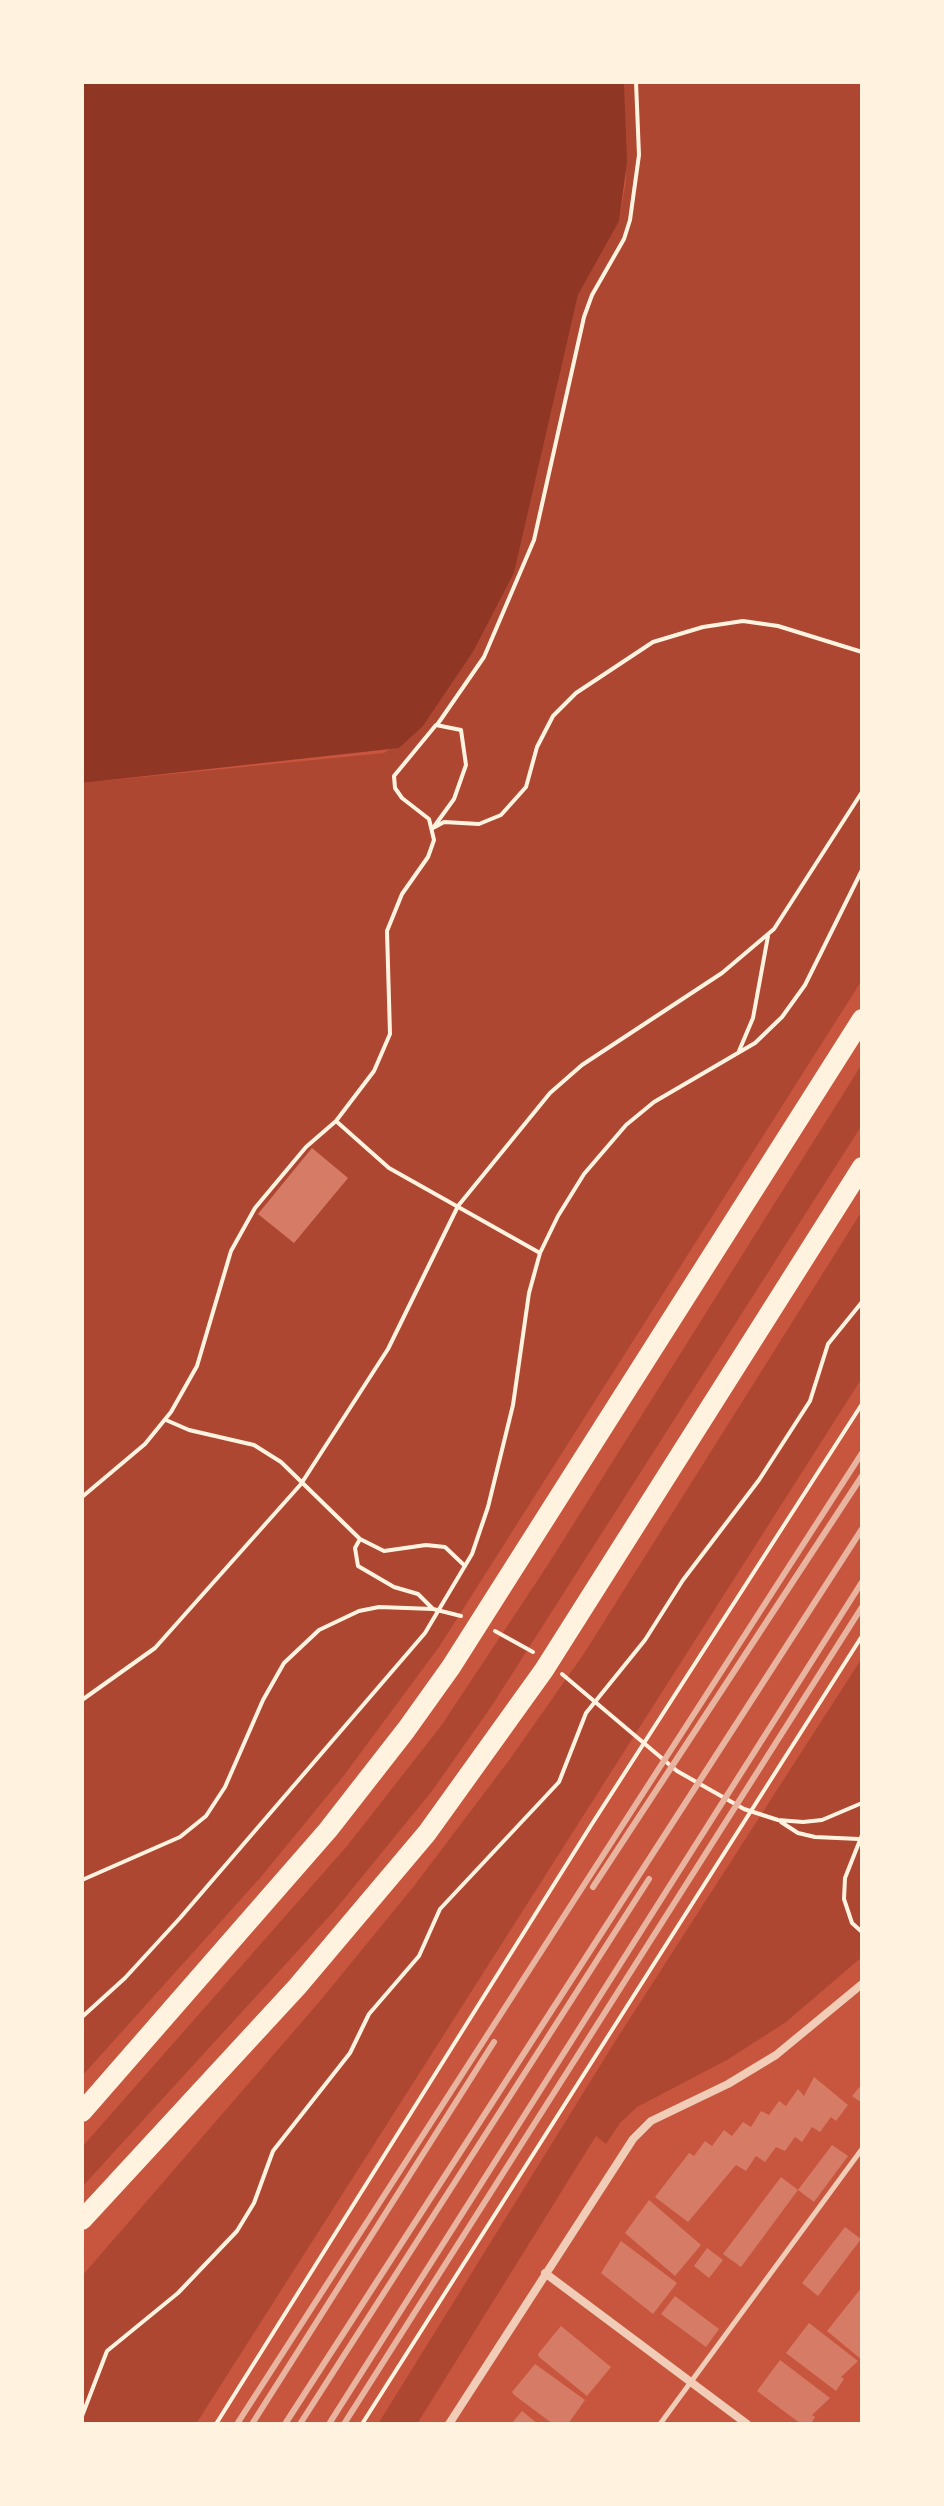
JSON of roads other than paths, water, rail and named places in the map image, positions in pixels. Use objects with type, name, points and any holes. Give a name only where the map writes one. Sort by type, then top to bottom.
[{"type":"highway","points":[[82,2112],[328,1830],[451,1667],[862,1019]]},
{"type":"highway","points":[[82,2220],[297,1987],[453,1799],[544,1670],[862,1167]]},
{"type":"street","points":[[449,2424],[633,2139],[651,2121],[728,2084],[776,2055],[862,1984]]},
{"type":"street","points":[[545,2273],[747,2424]]},
{"type":"lane","points":[[660,2424],[862,2149]]},
{"type":"railway","points":[[237,2424],[862,1453]]},
{"type":"railway","points":[[593,1887],[862,1476]]},
{"type":"railway","points":[[285,2424],[862,1529]]},
{"type":"railway","points":[[329,2424],[862,1582]]},
{"type":"railway","points":[[344,2424],[862,1607]]},
{"type":"railway","points":[[300,2424],[649,1879]]},
{"type":"railway","points":[[252,2424],[494,2042]]}]
